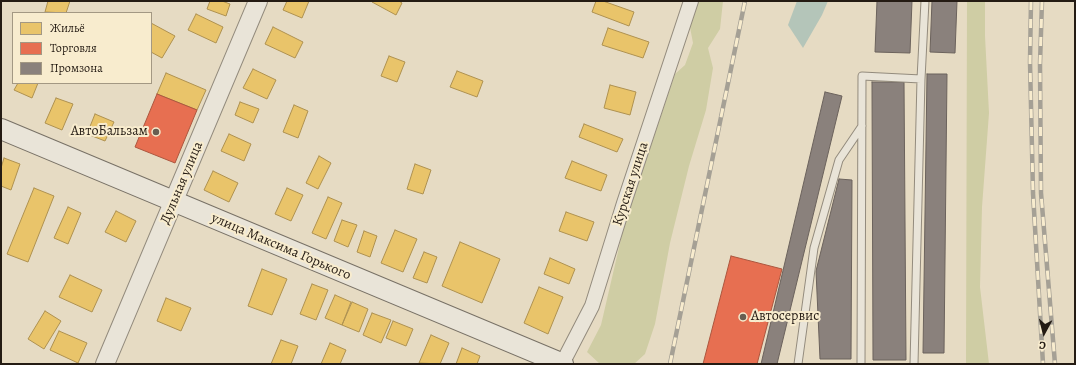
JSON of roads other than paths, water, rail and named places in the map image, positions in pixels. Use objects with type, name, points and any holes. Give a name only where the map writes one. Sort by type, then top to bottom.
[{"type":"main road","name":"улица Максима Горького","points":[[1,129],[562,364]]},
{"type":"street","name":"Дульная улица","points":[[105,364],[258,1]]},
{"type":"street","name":"Курская улица","points":[[562,364],[592,306],[624,203],[691,1]]},
{"type":"lane","points":[[914,364],[924,1]]},
{"type":"lane","points":[[861,364],[862,76],[921,79]]},
{"type":"lane","points":[[798,364],[814,248],[840,160],[862,126]]},
{"type":"railway","points":[[670,364],[745,1]]},
{"type":"railway","points":[[1031,1],[1030,62],[1033,193],[1043,364]]},
{"type":"railway","points":[[1042,1],[1040,64],[1041,193],[1055,364]]},
{"type":"place","name":"АвтоБальзам","points":[[156,132]]},
{"type":"place","name":"Автосервис","points":[[743,317]]}]
